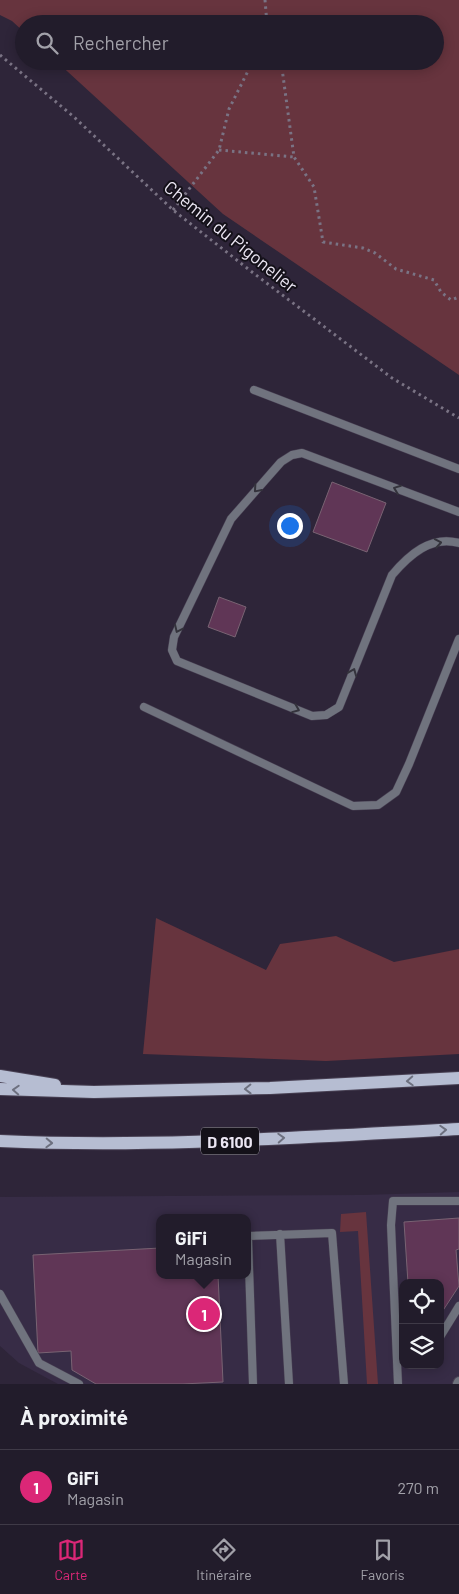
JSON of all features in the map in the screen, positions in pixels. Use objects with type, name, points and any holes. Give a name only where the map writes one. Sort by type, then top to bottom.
[{"type":"main road","points":[[0,1076],[94,1092]]},
{"type":"main road","points":[[0,1090],[94,1092],[270,1088],[459,1078]]},
{"type":"main road","name":"D 6100","points":[[0,1141],[56,1144],[146,1144],[459,1129]]},
{"type":"lane","points":[[254,390],[459,469]]},
{"type":"lane","points":[[459,512],[302,453],[292,455],[281,462],[231,519],[174,637],[172,650],[177,661],[312,716],[326,715],[339,707],[392,575],[403,562],[420,549],[434,542],[452,541],[459,543]]},
{"type":"lane","points":[[144,707],[353,806],[378,805],[396,792],[459,640]]},
{"type":"lane","points":[[399,1346],[391,1225],[393,1202],[459,1201]]},
{"type":"lane","points":[[251,1236],[332,1233],[344,1384]]},
{"type":"lane","points":[[280,1234],[289,1384]]},
{"type":"lane","points":[[249,1279],[253,1384]]},
{"type":"lane","points":[[0,1294],[39,1363],[79,1384]]},
{"type":"lane","points":[[444,1330],[459,1306]]},
{"type":"lane","points":[[398,1384],[399,1369]]},
{"type":"path","points":[[265,0],[266,15]]},
{"type":"path","name":"Chemin du Pigonelier","points":[[0,56],[15,68]]},
{"type":"path","name":"Chemin du Pigonelier","points":[[17,70],[74,117],[174,210],[252,272],[392,378],[459,418]]},
{"type":"path","points":[[174,210],[219,150],[229,109],[248,70]]},
{"type":"path","points":[[281,70],[294,157],[314,187],[323,242],[363,248],[375,253],[396,269],[434,280],[441,292],[451,300],[459,297]]},
{"type":"path","points":[[219,150],[294,157]]},
{"type":"shaded area","points":[[0,0],[459,0],[459,375],[223,214],[66,70],[444,70],[444,15],[15,15],[15,24],[0,15]]},
{"type":"shaded area","points":[[156,918],[266,970],[280,944],[336,936],[394,962],[459,949],[459,1054],[326,1061],[143,1054]]},
{"type":"shaded area","points":[[459,1192],[459,1384],[58,1384],[19,1363],[0,1346],[0,1197],[363,1195]]},
{"type":"shaded area","points":[[366,1212],[378,1384],[367,1384],[358,1231],[340,1232],[341,1214]]},
{"type":"building","points":[[332,482],[386,503],[367,552],[313,532]]},
{"type":"building","points":[[219,597],[246,607],[235,637],[208,627]]},
{"type":"building","points":[[459,1218],[459,1249],[456,1250],[459,1286],[444,1309],[444,1279],[408,1279],[404,1222]]},
{"type":"building","points":[[156,1248],[156,1279],[218,1279],[223,1382],[96,1384],[72,1370],[71,1351],[38,1353],[33,1255]]},
{"type":"place","name":"GiFi","points":[[204,1314]]}]
